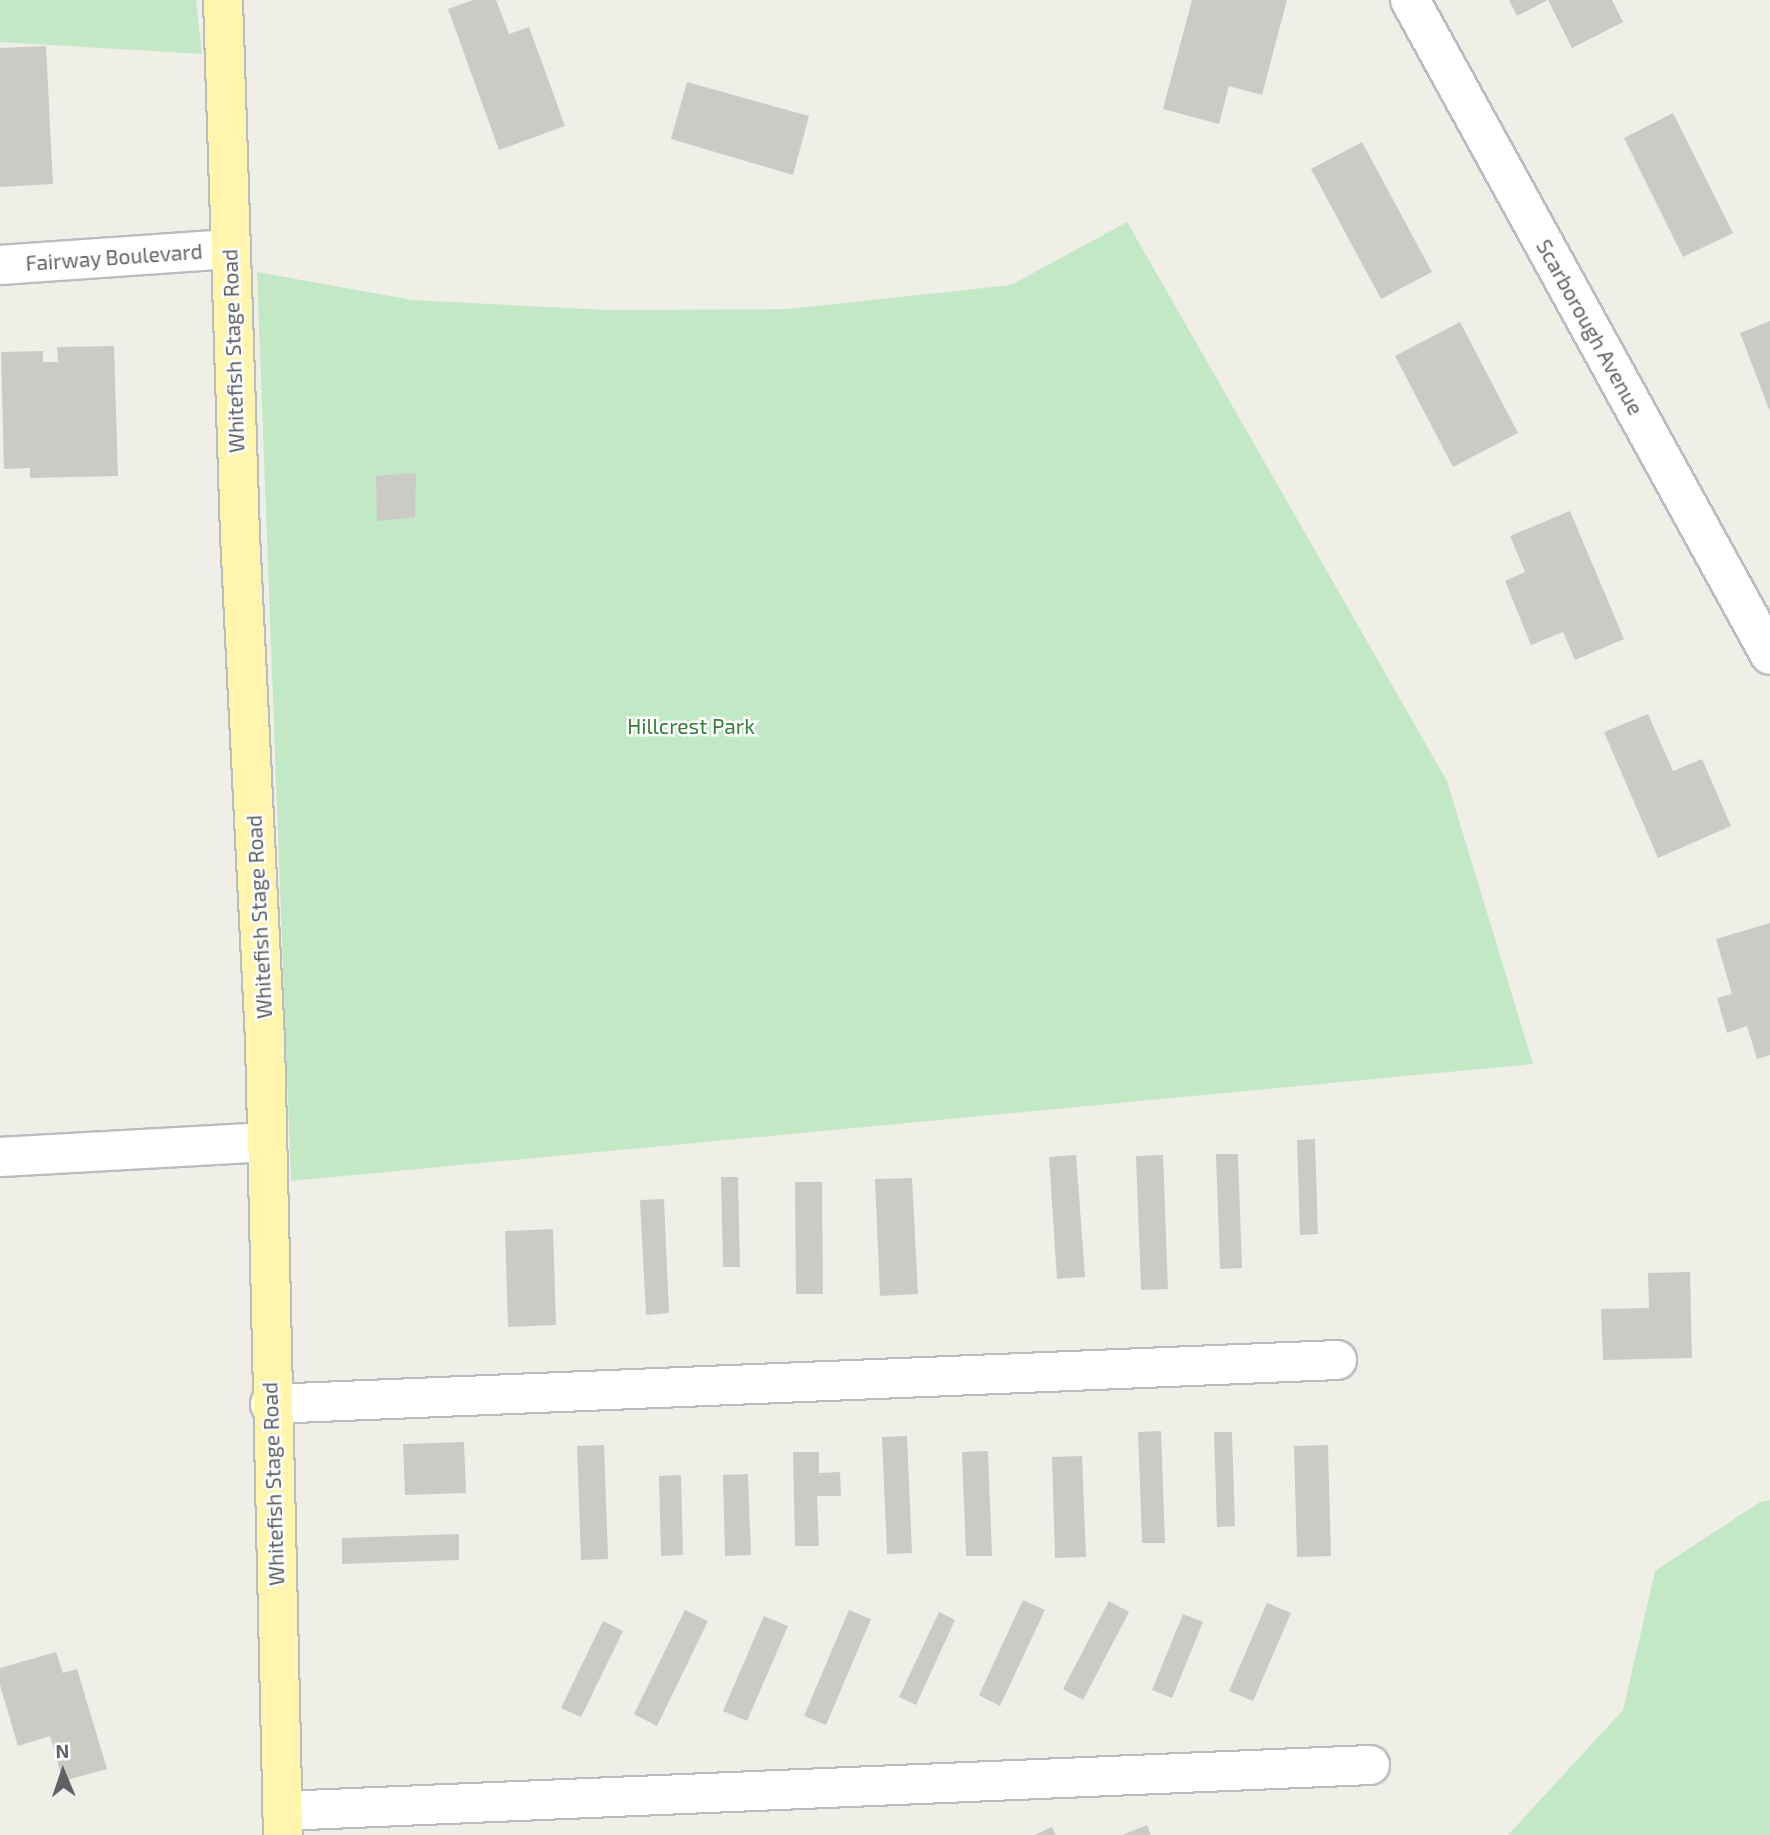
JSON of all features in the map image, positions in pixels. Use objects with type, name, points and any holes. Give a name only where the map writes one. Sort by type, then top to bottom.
[{"type":"main road","name":"Whitefish Stage Road","points":[[223,0],[228,248],[268,1142],[270,1404],[282,1823]]},
{"type":"street","name":"Scarborough Avenue","points":[[1410,0],[1770,655]]},
{"type":"street","name":"Fairway Boulevard","points":[[0,265],[228,248]]},
{"type":"street","points":[[0,1157],[268,1142]]},
{"type":"street","points":[[270,1404],[1337,1360]]},
{"type":"street","points":[[282,1823],[1370,1765]]},
{"type":"green space","points":[[0,0],[196,0],[202,54],[0,42]]},
{"type":"green space","name":"Hillcrest Park","points":[[1127,222],[1447,781],[1533,1064],[291,1181],[257,272],[412,300],[608,310],[789,309],[1011,285]]},
{"type":"green space","points":[[1770,1500],[1770,1835],[1508,1835],[1623,1710],[1655,1571],[1760,1502]]},
{"type":"building","points":[[473,0],[496,0],[509,34],[529,27],[565,126],[499,150],[448,9]]},
{"type":"building","points":[[1192,0],[1287,0],[1262,95],[1229,86],[1219,124],[1163,109]]},
{"type":"building","points":[[1509,0],[1548,0],[1517,16]]},
{"type":"building","points":[[1548,0],[1612,0],[1623,22],[1572,48]]},
{"type":"building","points":[[46,46],[53,184],[0,187],[0,48]]},
{"type":"building","points":[[687,82],[809,116],[793,175],[671,139]]},
{"type":"building","points":[[1673,113],[1733,233],[1683,257],[1624,138]]},
{"type":"building","points":[[1362,142],[1432,272],[1381,299],[1311,169]]},
{"type":"building","points":[[1770,321],[1770,412],[1740,333]]},
{"type":"building","points":[[1460,322],[1518,433],[1453,467],[1395,356]]},
{"type":"building","points":[[114,346],[118,476],[30,478],[30,468],[4,469],[1,352],[43,351],[43,362],[58,362],[57,347]]},
{"type":"building","points":[[416,473],[415,517],[377,521],[376,476]]},
{"type":"building","points":[[1570,511],[1624,639],[1575,660],[1563,632],[1531,645],[1505,581],[1525,572],[1510,536]]},
{"type":"building","points":[[1648,714],[1673,771],[1702,759],[1731,826],[1658,858],[1604,732]]},
{"type":"building","points":[[1770,923],[1770,1055],[1757,1059],[1747,1026],[1727,1033],[1717,998],[1732,994],[1716,939]]},
{"type":"building","points":[[1315,1139],[1318,1234],[1300,1235],[1297,1140]]},
{"type":"building","points":[[1216,1154],[1238,1154],[1242,1268],[1220,1269]]},
{"type":"building","points":[[1076,1155],[1085,1277],[1057,1279],[1049,1157]]},
{"type":"building","points":[[1163,1155],[1168,1289],[1141,1290],[1136,1156]]},
{"type":"building","points":[[721,1177],[738,1177],[740,1267],[723,1267]]},
{"type":"building","points":[[912,1178],[918,1294],[880,1296],[875,1179]]},
{"type":"building","points":[[795,1182],[822,1182],[823,1294],[796,1294]]},
{"type":"building","points":[[664,1199],[669,1313],[646,1315],[640,1200]]},
{"type":"building","points":[[553,1229],[556,1325],[508,1327],[505,1231]]},
{"type":"building","points":[[1690,1272],[1692,1358],[1603,1360],[1601,1309],[1649,1308],[1648,1273]]},
{"type":"building","points":[[1161,1431],[1165,1543],[1142,1543],[1138,1432]]},
{"type":"building","points":[[1214,1432],[1232,1432],[1235,1526],[1217,1527]]},
{"type":"building","points":[[907,1436],[912,1553],[887,1554],[882,1437]]},
{"type":"building","points":[[464,1442],[466,1493],[405,1495],[403,1444]]},
{"type":"building","points":[[604,1445],[608,1559],[581,1560],[577,1446]]},
{"type":"building","points":[[1328,1445],[1331,1556],[1297,1557],[1294,1446]]},
{"type":"building","points":[[988,1451],[992,1556],[966,1556],[962,1452]]},
{"type":"building","points":[[793,1452],[819,1452],[819,1473],[840,1472],[841,1496],[817,1496],[819,1546],[795,1546]]},
{"type":"building","points":[[1082,1456],[1086,1557],[1055,1558],[1052,1457]]},
{"type":"building","points":[[748,1474],[751,1555],[725,1556],[723,1475]]},
{"type":"building","points":[[681,1475],[683,1555],[661,1556],[659,1476]]},
{"type":"building","points":[[459,1534],[459,1560],[342,1564],[342,1538]]},
{"type":"building","points":[[1023,1600],[1045,1610],[1000,1706],[979,1695]]},
{"type":"building","points":[[1109,1601],[1129,1612],[1083,1700],[1063,1689]]},
{"type":"building","points":[[1267,1603],[1291,1613],[1253,1701],[1229,1691]]},
{"type":"building","points":[[685,1610],[708,1621],[657,1726],[634,1714]]},
{"type":"building","points":[[849,1610],[871,1619],[826,1725],[804,1716]]},
{"type":"building","points":[[939,1612],[955,1620],[916,1705],[899,1697]]},
{"type":"building","points":[[1183,1614],[1203,1622],[1172,1698],[1152,1690]]},
{"type":"building","points":[[764,1616],[788,1626],[747,1721],[723,1711]]},
{"type":"building","points":[[603,1621],[623,1631],[581,1717],[561,1708]]},
{"type":"building","points":[[56,1652],[63,1673],[77,1669],[107,1769],[63,1781],[50,1736],[18,1746],[0,1685],[0,1668]]},
{"type":"building","points":[[1147,1825],[1151,1835],[1122,1835]]},
{"type":"building","points":[[1052,1827],[1056,1835],[1034,1835]]}]
